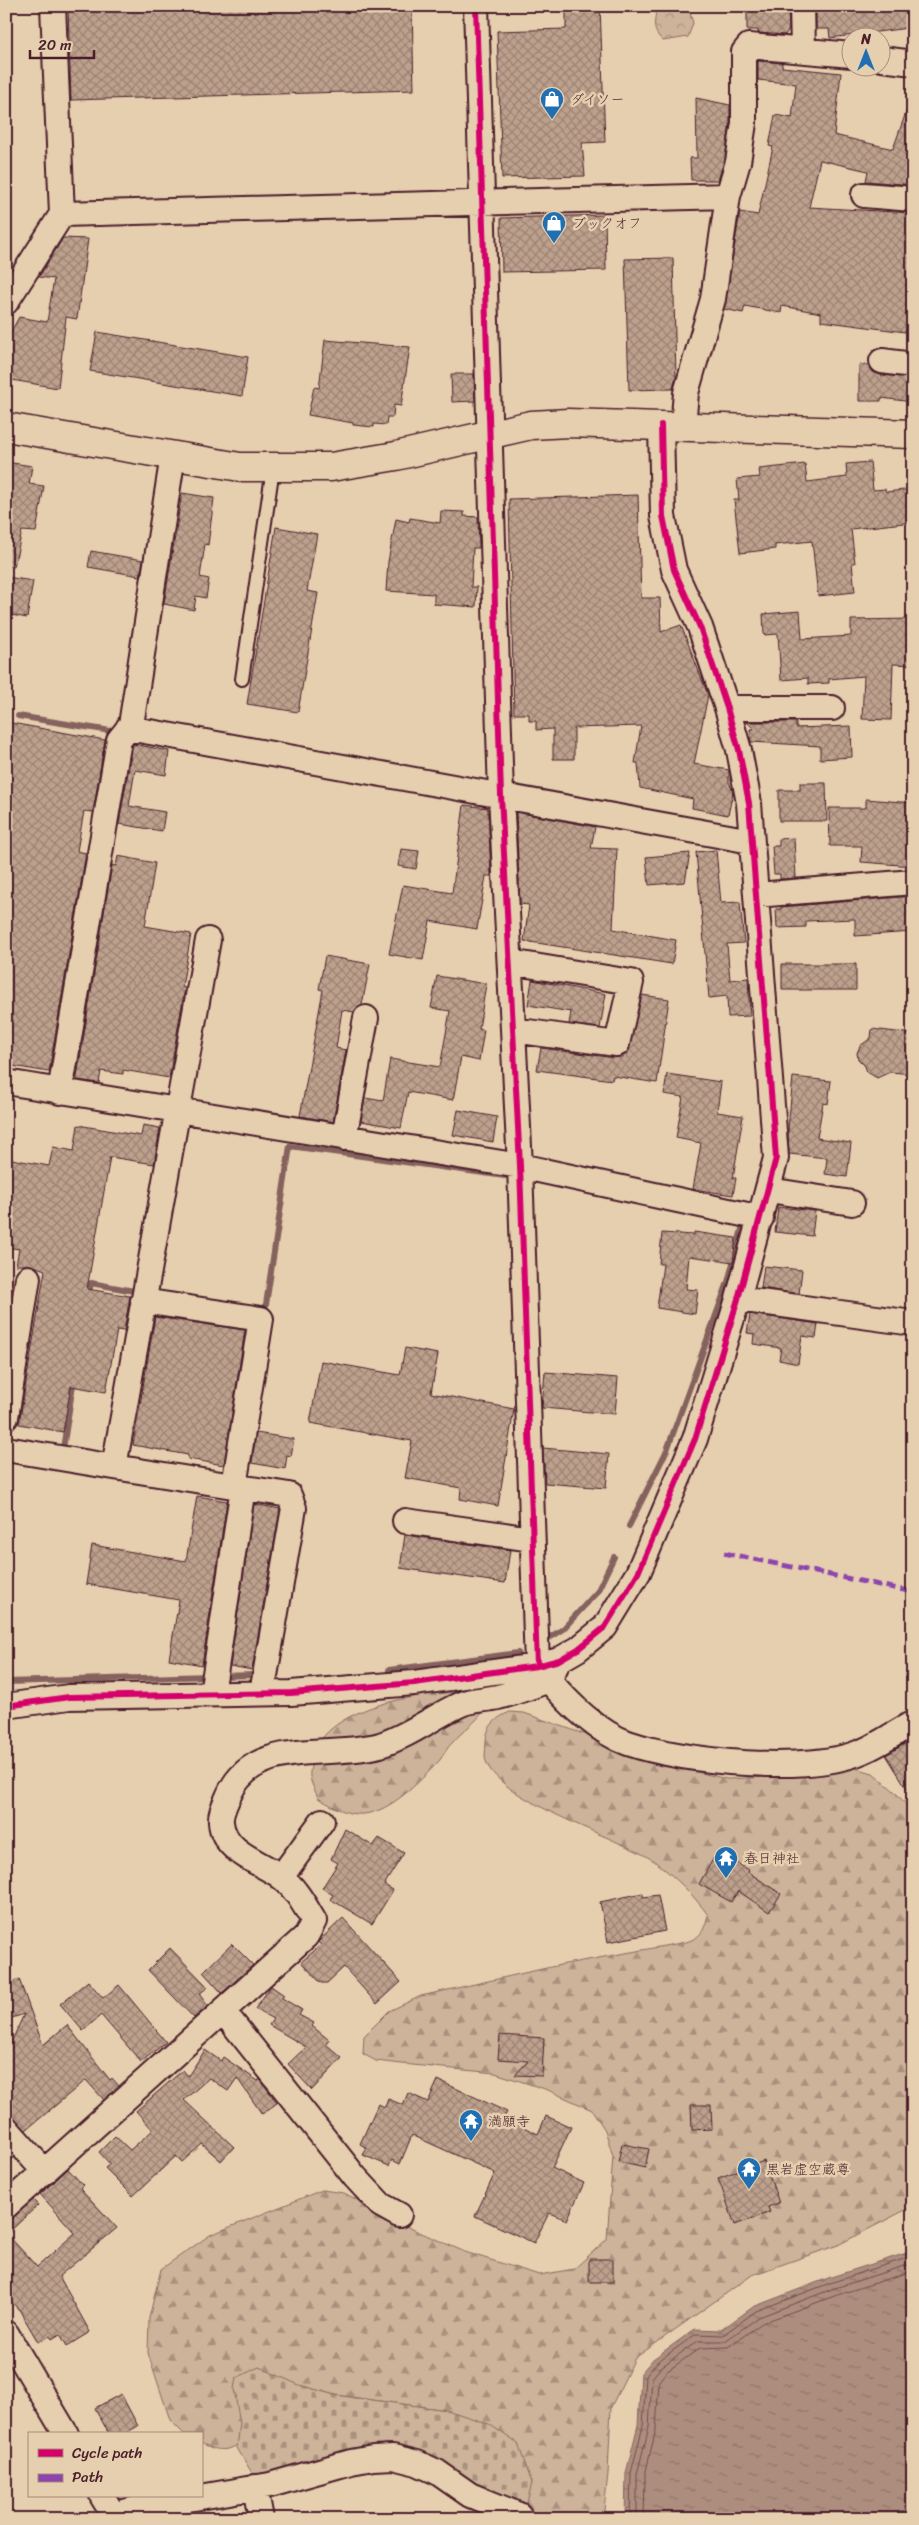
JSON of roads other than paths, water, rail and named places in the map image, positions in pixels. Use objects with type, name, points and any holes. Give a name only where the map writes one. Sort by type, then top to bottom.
[{"type":"street","points":[[6,302],[62,214],[53,6]]},
{"type":"street","points":[[476,6],[488,435],[501,795],[520,1166],[532,1539],[548,1669],[561,1695],[585,1716],[627,1743],[685,1756],[733,1763],[814,1763],[863,1752],[913,1723]]},
{"type":"street","points":[[802,6],[803,49]]},
{"type":"street","points":[[6,2206],[306,1936],[314,1921],[302,1900],[281,1877],[245,1856],[230,1844],[221,1823],[223,1808],[233,1784],[248,1770],[285,1753],[349,1752],[381,1744],[463,1703],[500,1697],[578,1649],[605,1627],[638,1573],[696,1439],[738,1299],[776,1158],[756,895],[744,776],[727,708],[700,627],[674,570],[663,516],[672,425],[686,393],[714,299],[728,196],[738,162],[744,123],[744,52],[749,46],[803,49],[842,54]]},
{"type":"street","points":[[892,60],[913,63]]},
{"type":"street","points":[[864,195],[913,199]]},
{"type":"street","points":[[62,214],[728,196]]},
{"type":"street","points":[[882,361],[913,365]]},
{"type":"street","points":[[6,427],[240,467],[273,468],[331,467],[396,456],[531,425],[568,423],[913,434]]},
{"type":"street","points":[[60,1092],[119,740],[131,725],[173,455]]},
{"type":"street","points":[[727,708],[832,708]]},
{"type":"street","points":[[128,728],[322,765],[501,795],[751,841]]},
{"type":"street","points":[[756,895],[913,882]]},
{"type":"street","points":[[114,1467],[176,1109],[208,940]]},
{"type":"street","points":[[510,962],[631,982],[617,1044],[513,1030]]},
{"type":"street","points":[[344,1138],[366,1018]]},
{"type":"street","points":[[6,1082],[520,1166],[761,1218]]},
{"type":"street","points":[[768,1190],[852,1202]]},
{"type":"street","points":[[6,1417],[28,1278]]},
{"type":"street","points":[[738,1299],[913,1324]]},
{"type":"street","points":[[143,1301],[261,1319],[212,1694]]},
{"type":"street","points":[[6,1449],[289,1494],[294,1508],[262,1693]]},
{"type":"street","points":[[405,1521],[532,1539]]},
{"type":"street","points":[[6,1706],[69,1697],[262,1693],[414,1683],[548,1669]]},
{"type":"street","points":[[281,1877],[322,1821]]},
{"type":"street","points":[[223,2011],[355,2177],[381,2205],[399,2215]]},
{"type":"street","points":[[6,2128],[45,2172]]},
{"type":"street","points":[[6,2333],[65,2432]]},
{"type":"street","points":[[110,2510],[150,2513],[351,2462],[393,2457],[417,2463],[437,2472],[470,2495],[519,2515]]},
{"type":"street","points":[[255,2487],[261,2519]]},
{"type":"lane","points":[[242,679],[273,468]]},
{"type":"water","points":[[913,2251],[913,2519],[625,2519],[626,2473],[638,2425],[641,2373],[653,2359],[695,2329],[721,2330],[753,2307],[831,2277]]},
{"type":"waterway","points":[[18,716],[117,732]]},
{"type":"waterway","points":[[260,1310],[265,1311],[290,1146],[505,1176]]},
{"type":"waterway","points":[[629,1526],[667,1450],[728,1282],[742,1229]]},
{"type":"waterway","points":[[88,1297],[91,1283],[134,1291]]},
{"type":"waterway","points":[[62,1455],[74,1378]]},
{"type":"waterway","points":[[542,1642],[563,1629],[597,1592],[614,1557]]},
{"type":"waterway","points":[[389,1670],[518,1653]]},
{"type":"waterway","points":[[220,1676],[254,1675]]},
{"type":"waterway","points":[[6,1682],[210,1676]]},
{"type":"place","name":"ダイソー","points":[[552,120]]},
{"type":"place","name":"ブックオフ","points":[[554,244]]},
{"type":"place","name":"春日神社","points":[[726,1879]]},
{"type":"place","name":"満願寺","points":[[471,2142]]},
{"type":"place","name":"黒岩虚空蔵尊","points":[[749,2190]]}]
